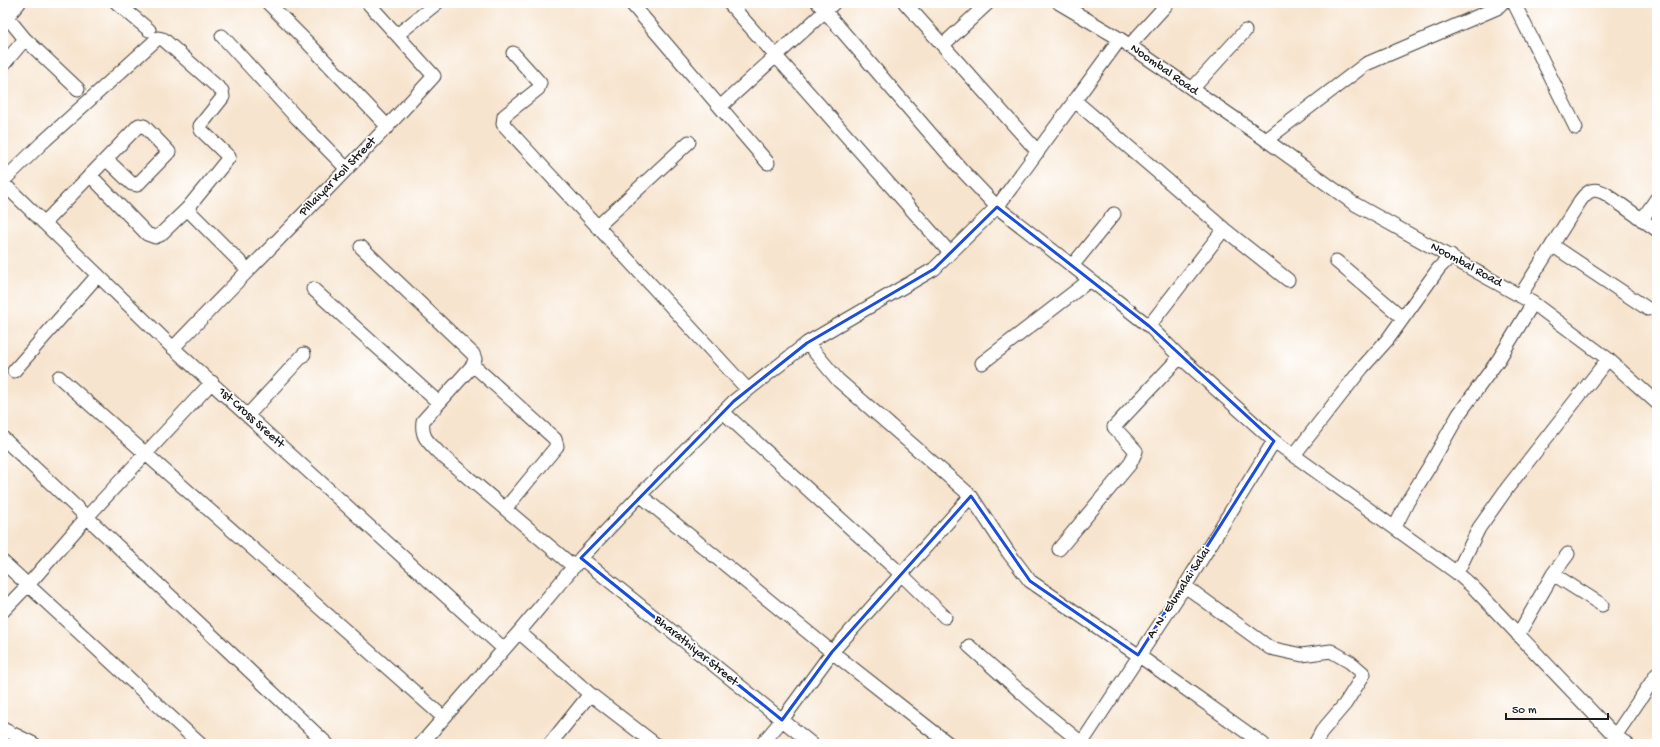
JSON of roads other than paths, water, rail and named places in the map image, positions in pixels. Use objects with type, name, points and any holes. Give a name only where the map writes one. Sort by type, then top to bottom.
[{"type":"street","points":[[19,3],[5,16],[25,39],[78,88]]},
{"type":"street","points":[[117,3],[149,30]]},
{"type":"street","points":[[268,3],[388,127]]},
{"type":"street","name":"Pillaiyar Koil Street","points":[[174,348],[388,127],[434,76],[368,3]]},
{"type":"street","points":[[397,35],[437,3]]},
{"type":"street","points":[[631,3],[768,163]]},
{"type":"street","points":[[729,3],[950,253]]},
{"type":"street","points":[[905,3],[1038,152]]},
{"type":"street","points":[[943,45],[988,3]]},
{"type":"street","points":[[421,744],[578,562],[640,495],[723,412],[807,343],[934,269],[997,207],[1074,100],[1125,43],[1168,3]]},
{"type":"street","points":[[1514,3],[1576,128]]},
{"type":"street","name":"Noombal Road","points":[[1069,5],[1266,140],[1353,203],[1451,256],[1533,303],[1608,359],[1657,403]]},
{"type":"street","points":[[1266,140],[1366,64],[1497,5]]},
{"type":"street","points":[[720,107],[776,56],[825,6],[961,169],[997,207],[1149,326],[1180,357],[1274,441],[1457,573],[1473,587],[1614,740],[1627,744]]},
{"type":"street","points":[[1192,89],[1245,31]]},
{"type":"street","points":[[222,36],[295,116],[347,169]]},
{"type":"street","points":[[3,182],[42,143],[158,38],[163,39],[222,91],[223,97],[200,126],[201,130],[229,157],[186,209],[160,235],[155,237],[147,234],[90,175]]},
{"type":"street","points":[[3,65],[25,39]]},
{"type":"street","points":[[513,53],[540,83],[540,86],[504,116],[503,124],[748,390]]},
{"type":"street","points":[[1074,100],[1224,229],[1288,280]]},
{"type":"street","points":[[44,223],[90,175],[139,125],[144,126],[169,152],[137,185],[132,184],[106,159]]},
{"type":"street","points":[[597,227],[689,142]]},
{"type":"street","name":"1st Cross Sreett","points":[[3,182],[174,348],[504,649]]},
{"type":"street","points":[[1520,296],[1580,201],[1590,190],[1598,190],[1606,194],[1657,230]]},
{"type":"street","points":[[1642,220],[1657,198]]},
{"type":"street","points":[[186,209],[248,270]]},
{"type":"street","points":[[1072,266],[1114,214]]},
{"type":"street","points":[[1149,326],[1224,229]]},
{"type":"street","points":[[1552,245],[1648,309]]},
{"type":"street","points":[[361,247],[473,354],[475,359],[473,365],[555,439],[557,446],[505,509]]},
{"type":"street","points":[[1294,455],[1362,368],[1388,339],[1439,268],[1451,256]]},
{"type":"street","points":[[1336,261],[1403,318]]},
{"type":"street","points":[[14,371],[98,275]]},
{"type":"street","points":[[982,363],[1090,280]]},
{"type":"street","points":[[313,289],[439,403]]},
{"type":"street","points":[[1395,527],[1408,501],[1459,414],[1499,359],[1533,303]]},
{"type":"street","points":[[807,343],[838,380],[971,496],[1008,552],[1030,581],[1138,655],[1263,744]]},
{"type":"street","points":[[248,415],[304,354]]},
{"type":"street","points":[[1059,549],[1130,464],[1136,451],[1114,427],[1180,357]]},
{"type":"street","points":[[1457,573],[1480,528],[1508,487],[1608,359]]},
{"type":"street","name":"Bharathiyar Street","points":[[473,365],[423,421],[422,431],[424,437],[439,453],[505,509],[578,562],[812,744]]},
{"type":"street","points":[[59,377],[443,718]]},
{"type":"street","points":[[3,611],[28,585],[87,516],[212,382]]},
{"type":"street","points":[[723,412],[901,574],[945,617]]},
{"type":"street","points":[[3,438],[327,744]]},
{"type":"street","name":"A. N. Elumalai Salai","points":[[1082,744],[1138,655],[1184,586],[1274,441]]},
{"type":"street","points":[[640,495],[832,652],[949,744]]},
{"type":"street","points":[[762,744],[782,720],[832,652],[971,496]]},
{"type":"street","points":[[1518,635],[1553,574],[1568,554]]},
{"type":"street","points":[[3,562],[200,744]]},
{"type":"street","points":[[1553,574],[1602,605]]},
{"type":"street","points":[[1184,586],[1270,648],[1302,655],[1331,651],[1350,662],[1364,674],[1345,704],[1322,731],[1315,744]]},
{"type":"street","points":[[519,632],[590,694],[655,744]]},
{"type":"street","points":[[969,646],[1082,744]]},
{"type":"street","points":[[1614,740],[1657,674]]},
{"type":"street","points":[[550,744],[590,694]]},
{"type":"street","points":[[3,729],[34,744]]}]
